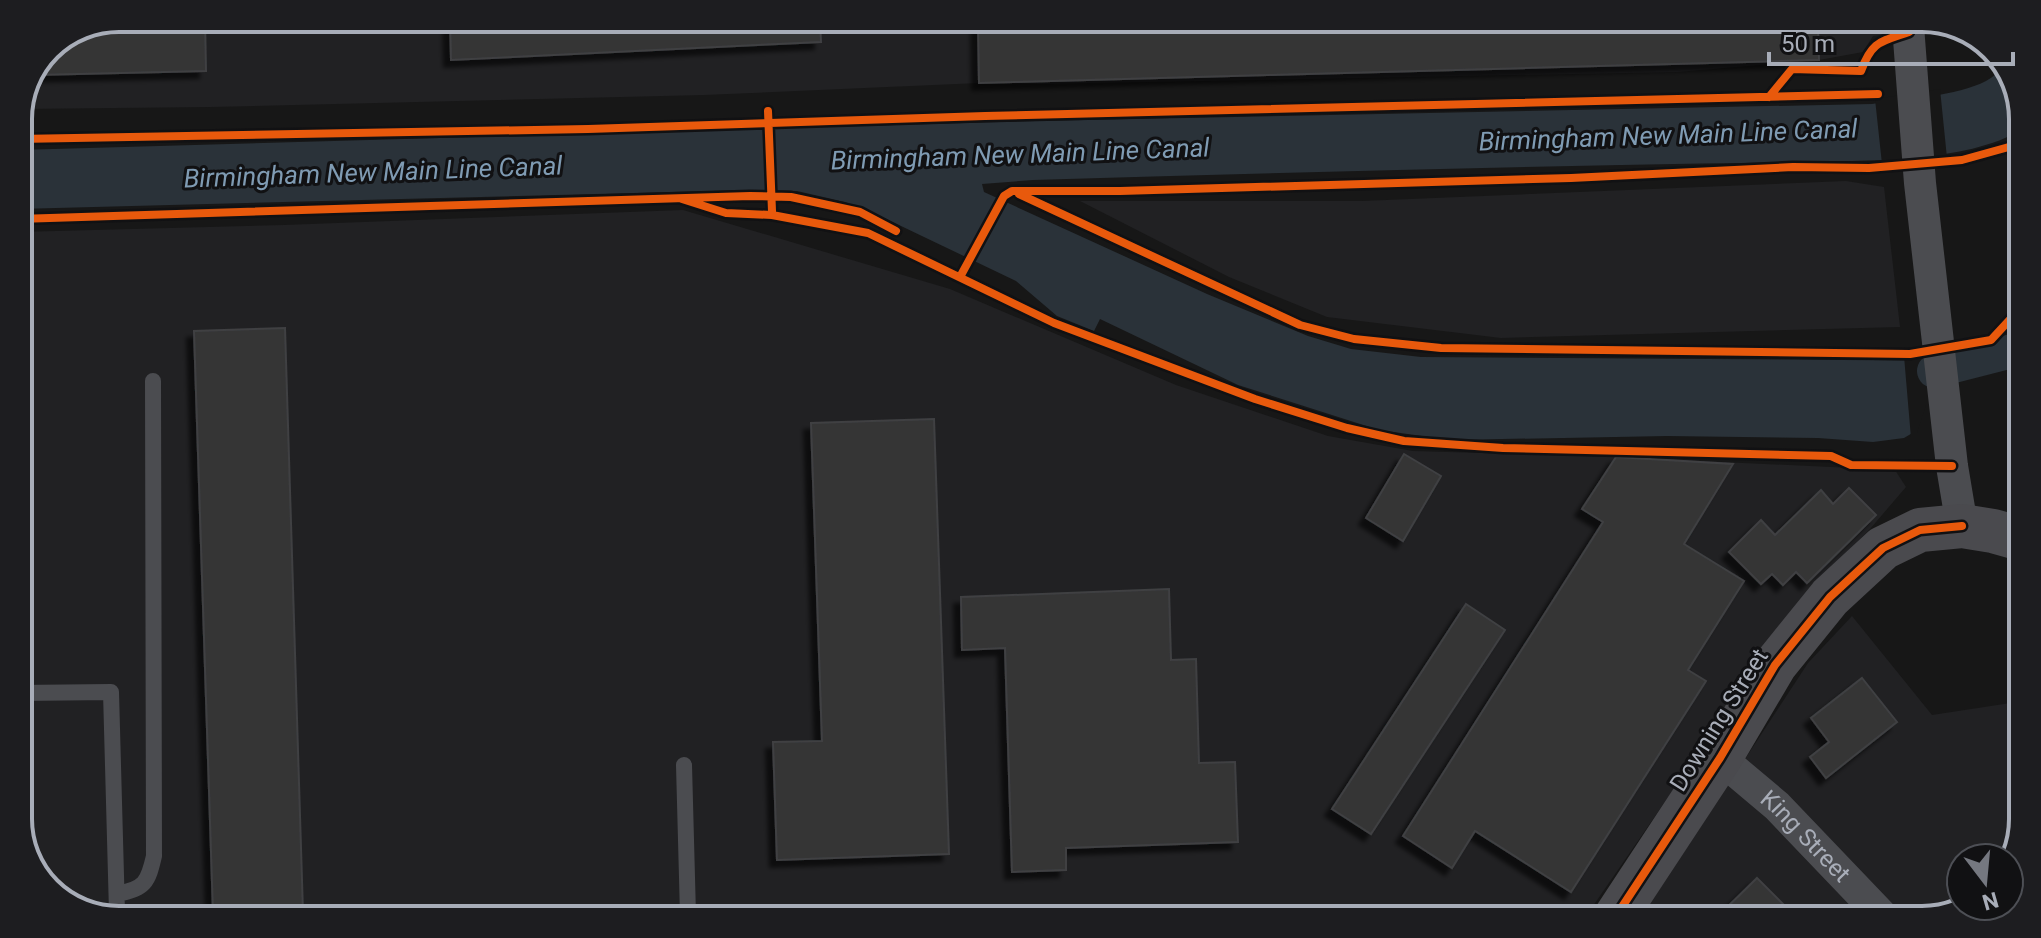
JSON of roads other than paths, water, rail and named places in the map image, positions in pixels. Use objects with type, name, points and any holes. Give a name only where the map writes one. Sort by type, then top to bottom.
[{"type":"street","points":[[1908,32],[1920,183],[1950,448],[1962,526]]},
{"type":"street","name":"Downing Street","points":[[1623,906],[1720,758],[1775,665],[1830,597],[1883,548],[1920,530],[1962,526],[2009,535]]},
{"type":"street","name":"King Street","points":[[1720,758],[1777,806],[1873,906]]},
{"type":"lane","points":[[117,894],[141,887],[149,877],[154,856],[153,381]]},
{"type":"lane","points":[[32,693],[111,692],[117,906]]},
{"type":"lane","points":[[684,765],[688,906]]},
{"type":"water","name":"Birmingham New Main Line Canal","points":[[1996,74],[2002,86],[2009,114],[2009,135],[1972,149],[1913,158],[1033,180],[982,184],[984,192],[1207,294],[1308,336],[1351,349],[1421,357],[1976,361],[1923,402],[1914,432],[1904,438],[1873,442],[1667,436],[1451,440],[1379,430],[1238,385],[1100,319],[1094,331],[1057,316],[1016,281],[876,214],[845,202],[797,191],[32,209],[32,150],[1035,121],[1872,104],[1961,90]]},
{"type":"waterway","points":[[1934,371],[2009,352]]}]
